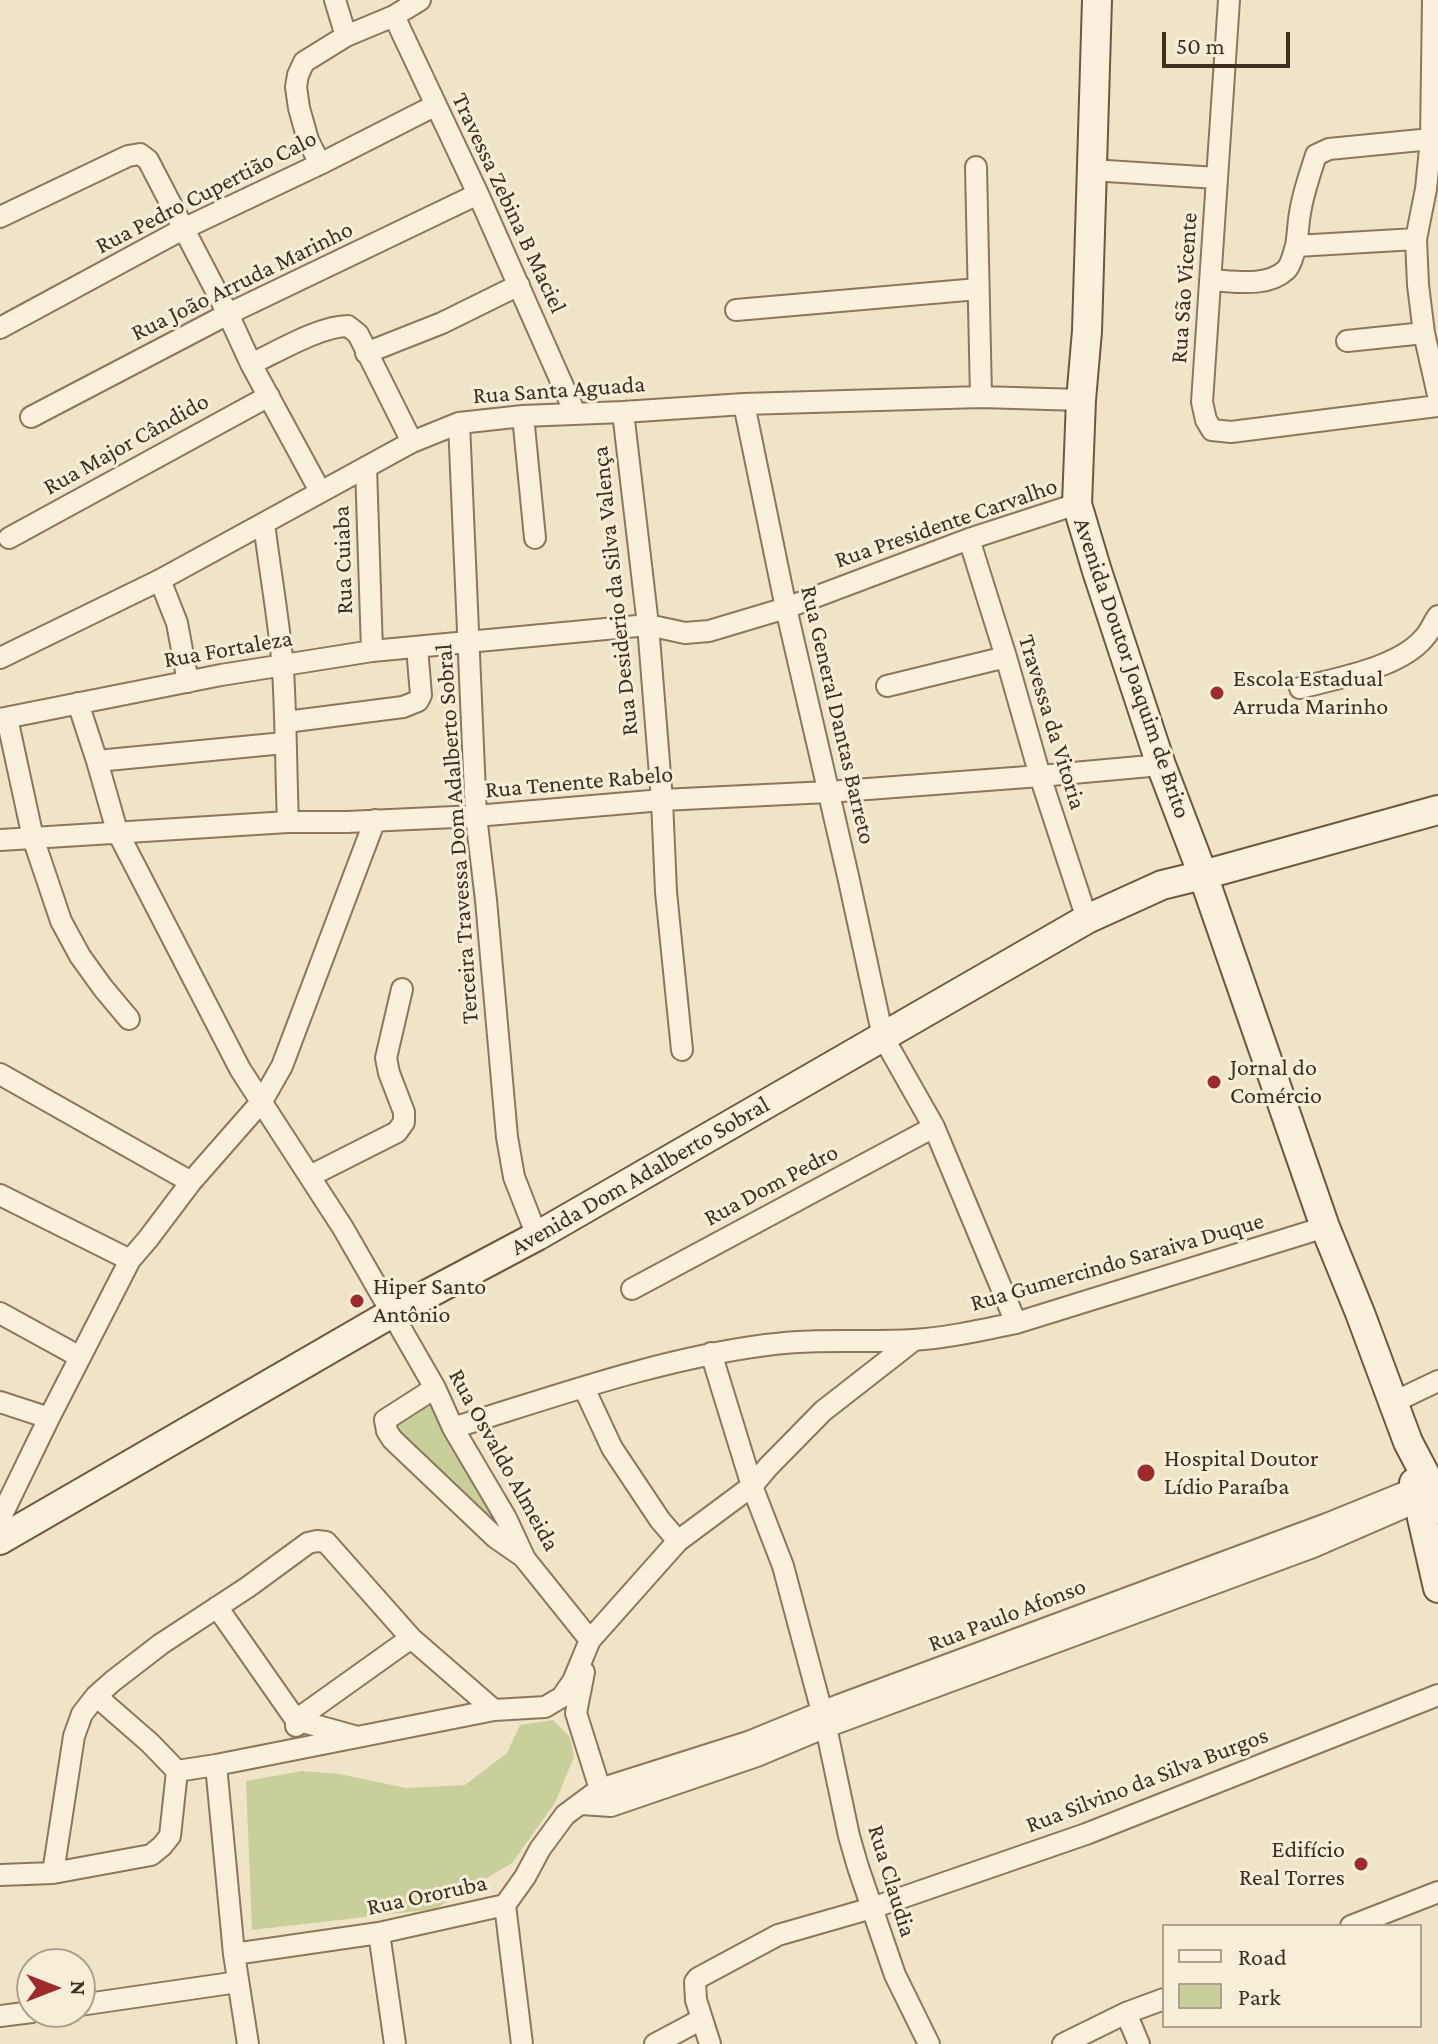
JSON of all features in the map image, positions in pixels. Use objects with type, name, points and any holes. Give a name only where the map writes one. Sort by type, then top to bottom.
[{"type":"main road","name":"Avenida Doutor Joaquim de Brito","points":[[1097,0],[1087,331],[1077,504],[1161,765],[1203,875],[1325,1227],[1430,1493],[1438,1588]]},
{"type":"main road","name":"Avenida Dom Adalberto Sobral","points":[[0,1540],[392,1313],[537,1236],[1087,919],[1162,885],[1438,810]]},
{"type":"street","points":[[335,0],[346,36]]},
{"type":"street","points":[[320,164],[308,140],[299,108],[296,87],[304,62],[346,36],[394,16],[420,0]]},
{"type":"street","name":"Rua São Vicente","points":[[1229,0],[1202,402],[1206,420],[1212,430],[1231,432],[1438,406]]},
{"type":"street","points":[[1433,0],[1431,139],[1426,189],[1416,239],[1424,333],[1438,395]]},
{"type":"street","name":"Travessa Zebina B Maciel","points":[[394,16],[478,194],[575,413]]},
{"type":"street","name":"Rua Pedro Cupertião Calo","points":[[0,328],[183,229],[436,105]]},
{"type":"street","points":[[1210,280],[1254,282],[1276,277],[1288,268],[1296,246],[1306,184],[1316,155],[1329,149],[1431,139]]},
{"type":"street","points":[[0,217],[128,156],[140,154],[148,160],[251,364],[320,491]]},
{"type":"street","points":[[976,167],[981,397]]},
{"type":"street","points":[[1091,170],[1217,178]]},
{"type":"street","name":"Rua João Arruda Marinho","points":[[31,417],[228,314],[478,194]]},
{"type":"street","points":[[1296,246],[1416,239]]},
{"type":"street","points":[[362,344],[442,323],[519,285]]},
{"type":"street","points":[[736,310],[978,289]]},
{"type":"street","points":[[251,364],[334,326],[348,326],[362,344],[412,442]]},
{"type":"street","points":[[1347,341],[1424,333]]},
{"type":"street","name":"Rua Major Cândido","points":[[9,538],[269,396]]},
{"type":"street","name":"Rua Santa Aguada","points":[[0,658],[160,580],[412,442],[459,423],[523,416],[744,404],[981,397],[1081,400]]},
{"type":"street","name":"Rua General Dantas Barreto","points":[[744,404],[786,608],[883,1037],[934,1127],[1016,1323]]},
{"type":"street","name":"Rua Desiderio da Silva Valença","points":[[623,412],[648,625],[666,892],[682,1050]]},
{"type":"street","points":[[523,416],[535,538]]},
{"type":"street","name":"Terceira Travessa Dom Adalberto Sobral","points":[[459,423],[476,816],[507,1137],[514,1177],[537,1236]]},
{"type":"street","name":"Rua Cuiaba","points":[[366,467],[372,651]]},
{"type":"street","name":"Rua Presidente Carvalho","points":[[467,642],[648,625],[685,633],[709,631],[786,608],[969,539],[1077,504]]},
{"type":"street","points":[[264,523],[282,665],[288,822]]},
{"type":"street","name":"Travessa da Vitoria","points":[[969,539],[1040,776],[1087,919]]},
{"type":"street","points":[[160,580],[177,623],[188,682]]},
{"type":"street","points":[[1300,688],[1380,666],[1399,657],[1424,638],[1438,616]]},
{"type":"street","name":"Rua Fortaleza","points":[[3,719],[221,675],[372,651],[467,642]]},
{"type":"street","points":[[286,722],[403,707],[418,701],[421,695],[417,647]]},
{"type":"street","points":[[887,686],[1006,657]]},
{"type":"street","name":"Rua Osvaldo Almeida","points":[[78,703],[117,831],[240,1069],[343,1228],[435,1388],[453,1428],[506,1518],[525,1559],[590,1640]]},
{"type":"street","points":[[3,719],[33,838],[61,921],[80,956],[129,1019]]},
{"type":"street","points":[[97,761],[284,743]]},
{"type":"street","name":"Rua Tenente Rabelo","points":[[0,840],[288,822],[476,816],[1161,765]]},
{"type":"street","points":[[0,1519],[130,1260],[191,1182],[262,1101],[282,1066],[375,820]]},
{"type":"street","points":[[310,1176],[397,1132],[404,1122],[404,1112],[386,1058],[402,989]]},
{"type":"street","points":[[0,1074],[191,1182]]},
{"type":"street","name":"Rua Dom Pedro","points":[[632,1289],[934,1127]]},
{"type":"street","points":[[0,1195],[130,1260]]},
{"type":"street","name":"Rua Gumercindo Saraiva Duque","points":[[453,1428],[633,1373],[711,1353],[809,1340],[914,1340],[1016,1323],[1325,1227]]},
{"type":"street","points":[[0,1313],[80,1357]]},
{"type":"street","points":[[177,1771],[494,1710],[545,1707],[562,1697],[573,1681],[590,1640],[678,1541],[752,1486],[823,1411],[914,1340]]},
{"type":"street","name":"Rua Claudia","points":[[711,1353],[752,1486],[783,1566],[824,1720],[849,1836],[895,1975],[929,2044]]},
{"type":"street","points":[[1394,1402],[1438,1381]]},
{"type":"street","points":[[435,1388],[385,1420],[387,1431],[496,1538],[525,1559]]},
{"type":"street","points":[[584,1388],[612,1448],[678,1541]]},
{"type":"street","points":[[0,1402],[49,1418]]},
{"type":"street","name":"Rua Paulo Afonso","points":[[600,1789],[824,1720],[1262,1556],[1329,1523],[1430,1493]]},
{"type":"street","points":[[53,1873],[74,1736],[82,1714],[96,1696],[161,1644],[308,1543],[326,1542],[411,1638],[494,1710]]},
{"type":"street","points":[[217,1607],[296,1720],[297,1749]]},
{"type":"street","points":[[296,1720],[411,1638]]},
{"type":"street","points":[[590,1640],[576,1713],[600,1789],[611,1806]]},
{"type":"street","name":"Rua Silvino da Silva Burgos","points":[[702,2019],[696,2000],[695,1982],[698,1978],[778,1935],[872,1908],[1086,1834],[1438,1695]]},
{"type":"street","points":[[96,1696],[177,1771]]},
{"type":"street","points":[[296,1720],[358,1737]]},
{"type":"street","name":"Rua Paulo Afonso","points":[[611,1806],[757,1756],[824,1720]]},
{"type":"street","points":[[216,1765],[234,1954],[248,2044]]},
{"type":"street","points":[[0,1875],[53,1873],[151,1855],[170,1836],[177,1771]]},
{"type":"street","name":"Rua Ororuba","points":[[234,1954],[379,1933],[505,1905],[565,1815],[600,1789]]},
{"type":"street","points":[[581,1804],[611,1806]]},
{"type":"street","points":[[1356,1924],[1438,1892]]},
{"type":"street","points":[[505,1905],[522,2044]]},
{"type":"street","points":[[379,1933],[395,2044]]},
{"type":"street","points":[[96,2003],[238,1982]]},
{"type":"street","points":[[1063,2044],[1126,2013],[1162,2000]]},
{"type":"street","points":[[1126,2013],[1139,2044]]},
{"type":"street","points":[[655,2044],[702,2019],[710,2044]]},
{"type":"green space","points":[[435,1388],[525,1559],[392,1439],[390,1415]]},
{"type":"green space","points":[[553,1720],[570,1737],[574,1757],[555,1803],[512,1863],[435,1909],[252,1930],[246,1781],[302,1771],[340,1774],[406,1788],[465,1785],[507,1753],[520,1725]]},
{"type":"place","name":"Escola Estadual Arruda Marinho","points":[[1217,693]]},
{"type":"place","name":"Jornal do Comércio","points":[[1214,1082]]},
{"type":"place","name":"Hiper Santo Antônio","points":[[357,1301]]},
{"type":"place","name":"Hospital Doutor Lídio Paraíba","points":[[1146,1473]]},
{"type":"place","name":"Edifício Real Torres","points":[[1361,1864]]}]
